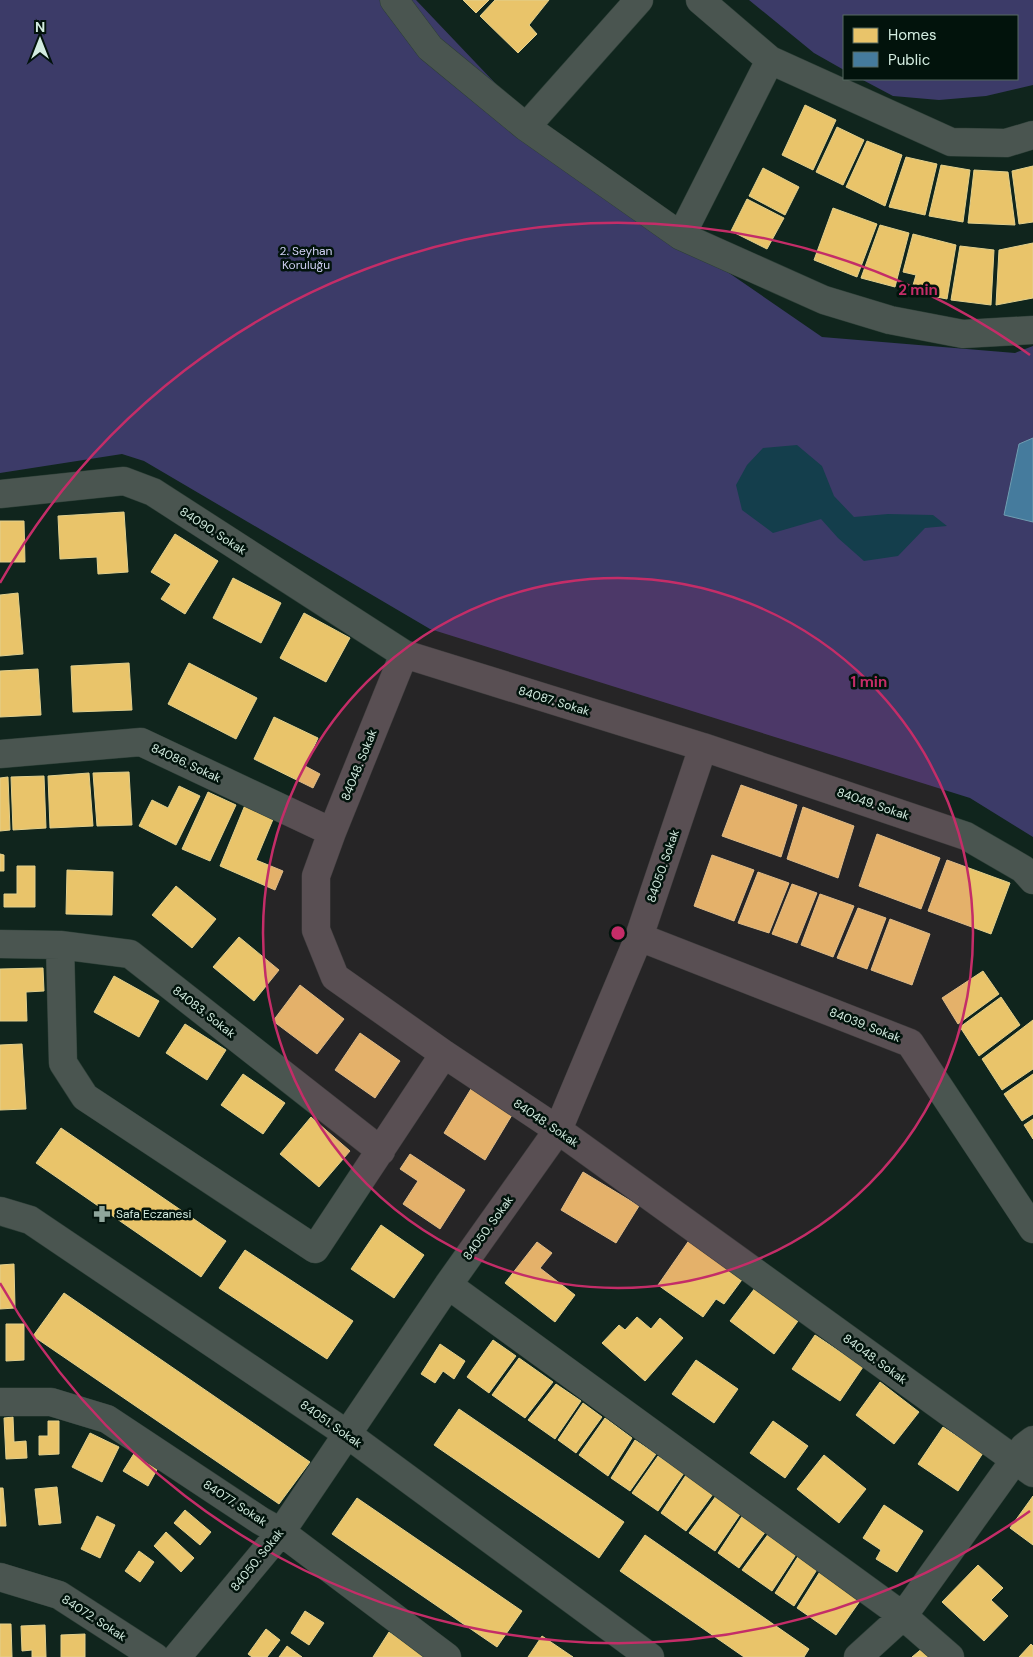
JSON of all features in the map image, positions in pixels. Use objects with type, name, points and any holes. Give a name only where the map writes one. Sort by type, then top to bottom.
[{"type":"street","points":[[394,0],[430,48],[526,127],[681,236],[824,300],[890,320],[963,334],[1033,330]]},
{"type":"street","points":[[526,127],[639,0]]},
{"type":"street","points":[[700,0],[770,60],[951,142],[1006,143],[1033,135]]},
{"type":"street","points":[[681,236],[770,60]]},
{"type":"street","name":"84090. Sokak","points":[[0,494],[124,481],[138,486],[152,492],[404,654]]},
{"type":"street","name":"84087. Sokak","points":[[404,654],[704,747]]},
{"type":"street","name":"84048. Sokak","points":[[404,654],[316,876],[316,930],[335,977],[444,1054],[558,1130],[1024,1467]]},
{"type":"street","name":"84086. Sokak","points":[[0,754],[142,742],[332,832]]},
{"type":"street","name":"84049. Sokak","points":[[704,747],[966,836],[1023,869],[1033,880]]},
{"type":"street","name":"84050. Sokak","points":[[177,1657],[281,1532],[448,1285],[558,1130],[639,937],[704,747]]},
{"type":"street","name":"84039. Sokak","points":[[639,937],[910,1043],[1033,1230]]},
{"type":"street","name":"84083. Sokak","points":[[0,944],[60,945],[130,954],[381,1151]]},
{"type":"street","points":[[60,945],[63,1063],[85,1098],[315,1249],[444,1054]]},
{"type":"street","name":"84051. Sokak","points":[[0,1211],[30,1220],[347,1434],[650,1657]]},
{"type":"street","points":[[448,1285],[903,1616],[950,1657]]},
{"type":"street","name":"84077. Sokak","points":[[0,1402],[51,1402],[107,1419],[261,1521],[281,1532],[448,1657]]},
{"type":"street","points":[[858,1657],[903,1616],[1024,1467],[1024,1447],[1033,1440]]},
{"type":"street","name":"84072. Sokak","points":[[0,1577],[59,1595],[155,1657]]},
{"type":"green space","name":"2. Seyhan Koruluğu","points":[[0,0],[416,0],[575,167],[822,337],[1015,353],[1033,346],[1033,837],[970,798],[430,629],[144,461],[122,454],[0,473]]},
{"type":"green space","points":[[749,0],[1033,0],[1033,85],[986,96],[939,100],[893,96],[863,80],[1018,80],[1018,15],[843,15],[843,69],[814,53]]},
{"type":"water","points":[[797,445],[822,466],[834,496],[854,517],[888,514],[933,515],[947,526],[925,528],[898,556],[864,561],[838,538],[821,519],[773,533],[742,510],[736,485],[747,465],[763,448]]},
{"type":"building: Homes","points":[[463,0],[489,0],[476,13]]},
{"type":"building: Homes","points":[[495,0],[549,0],[529,25],[537,34],[518,53],[480,16]]},
{"type":"building: Homes","points":[[805,105],[836,120],[813,170],[782,155]]},
{"type":"building: Homes","points":[[837,127],[864,140],[843,185],[816,172]]},
{"type":"building: Homes","points":[[867,141],[902,155],[885,206],[846,187]]},
{"type":"building: Homes","points":[[906,157],[937,164],[925,215],[889,207]]},
{"type":"building: Homes","points":[[941,165],[970,170],[963,222],[929,216]]},
{"type":"building: Homes","points":[[1033,166],[1033,222],[1019,224],[1012,171]]},
{"type":"building: Homes","points":[[763,168],[799,187],[785,215],[749,196]]},
{"type":"building: Homes","points":[[974,170],[1008,172],[1015,225],[968,223]]},
{"type":"building: Homes","points":[[747,199],[784,218],[767,249],[731,231]]},
{"type":"building: Homes","points":[[833,208],[877,224],[857,277],[814,260]]},
{"type":"building: Homes","points":[[880,225],[909,233],[895,287],[861,278]]},
{"type":"building: Homes","points":[[913,234],[956,245],[947,299],[911,292],[916,275],[903,272]]},
{"type":"building: Homes","points":[[1033,243],[1033,298],[996,305],[999,250]]},
{"type":"building: Homes","points":[[960,246],[994,250],[991,305],[951,300]]},
{"type":"building: Homes","points":[[124,512],[128,572],[98,574],[97,557],[60,559],[58,516]]},
{"type":"building: Homes","points":[[0,521],[24,521],[25,562],[0,562]]},
{"type":"building: Homes","points":[[175,534],[218,561],[185,614],[161,599],[171,584],[151,572]]},
{"type":"building: Homes","points":[[233,578],[281,603],[261,643],[213,618]]},
{"type":"building: Homes","points":[[18,593],[23,654],[0,656],[0,595]]},
{"type":"building: Homes","points":[[304,613],[350,638],[326,682],[280,658]]},
{"type":"building: Homes","points":[[129,663],[132,710],[73,712],[71,666]]},
{"type":"building: Homes","points":[[189,663],[257,698],[236,739],[168,704]]},
{"type":"building: Homes","points":[[38,669],[41,715],[0,717],[0,671]]},
{"type":"building: Homes","points":[[274,717],[318,738],[305,766],[320,774],[313,788],[254,759]]},
{"type":"building: Homes","points":[[129,772],[132,825],[97,826],[93,773]]},
{"type":"building: Homes","points":[[89,773],[93,826],[50,828],[48,776]]},
{"type":"building: Homes","points":[[44,776],[46,828],[13,830],[11,777]]},
{"type":"building: Homes","points":[[8,777],[10,830],[0,831],[0,778]]},
{"type":"building: Homes","points":[[741,785],[797,805],[781,857],[722,836]]},
{"type":"building: Homes","points":[[179,786],[200,796],[176,845],[139,826],[152,800],[168,808]]},
{"type":"building: Homes","points":[[208,792],[236,805],[210,861],[182,849]]},
{"type":"building: Homes","points":[[245,805],[274,817],[256,860],[283,871],[275,890],[220,866]]},
{"type":"building: Homes","points":[[803,807],[854,826],[838,878],[787,859]]},
{"type":"building: Homes","points":[[877,834],[940,858],[921,909],[859,886]]},
{"type":"building: Homes","points":[[0,854],[4,855],[4,871],[0,871]]},
{"type":"building: Homes","points":[[712,855],[754,870],[734,921],[694,906]]},
{"type":"building: Homes","points":[[947,860],[1010,883],[991,934],[928,911]]},
{"type":"building: Homes","points":[[17,866],[35,866],[35,907],[4,907],[4,894],[17,894]]},
{"type":"building: Homes","points":[[67,870],[113,872],[112,915],[66,914]]},
{"type":"building: Homes","points":[[758,872],[789,883],[769,933],[738,923]]},
{"type":"building: Homes","points":[[792,884],[817,893],[797,943],[772,934]]},
{"type":"building: Homes","points":[[176,886],[216,919],[192,948],[152,915]]},
{"type":"building: Homes","points":[[820,894],[854,906],[833,957],[801,945]]},
{"type":"building: Homes","points":[[858,908],[886,918],[867,969],[837,958]]},
{"type":"building: Homes","points":[[890,919],[930,934],[912,985],[871,970]]},
{"type":"building: Homes","points":[[239,937],[279,970],[254,1001],[213,967]]},
{"type":"building: Homes","points":[[43,968],[44,991],[26,992],[27,1021],[0,1021],[0,969]]},
{"type":"building: Homes","points":[[983,971],[999,994],[958,1024],[942,998]]},
{"type":"building: Homes","points":[[114,976],[159,1001],[139,1037],[94,1012]]},
{"type":"building: Homes","points":[[300,985],[344,1019],[317,1054],[273,1021]]},
{"type":"building: Homes","points":[[1001,997],[1020,1025],[979,1056],[960,1027]]},
{"type":"building: Homes","points":[[1033,1020],[1033,1069],[1002,1090],[982,1059]]},
{"type":"building: Homes","points":[[185,1024],[226,1050],[207,1080],[166,1053]]},
{"type":"building: Homes","points":[[360,1033],[400,1061],[375,1098],[335,1070]]},
{"type":"building: Homes","points":[[22,1044],[26,1109],[0,1110],[0,1045]]},
{"type":"building: Homes","points":[[243,1074],[285,1103],[263,1134],[221,1105]]},
{"type":"building: Homes","points":[[1033,1074],[1033,1114],[1022,1121],[1004,1094]]},
{"type":"building: Homes","points":[[474,1084],[515,1110],[485,1160],[444,1133]]},
{"type":"building: Homes","points":[[311,1117],[350,1151],[319,1187],[280,1154]]},
{"type":"building: Homes","points":[[1033,1119],[1033,1139],[1024,1125]]},
{"type":"building: Homes","points":[[61,1128],[226,1241],[201,1277],[36,1163]]},
{"type":"building: Homes","points":[[410,1154],[465,1190],[440,1229],[403,1204],[418,1181],[400,1169]]},
{"type":"building: Homes","points":[[583,1172],[639,1206],[616,1243],[561,1210]]},
{"type":"building: Homes","points":[[381,1225],[424,1255],[394,1298],[351,1269]]},
{"type":"building: Homes","points":[[690,1239],[744,1277],[724,1304],[716,1299],[703,1317],[658,1285]]},
{"type":"building: Homes","points":[[537,1242],[552,1253],[540,1268],[575,1295],[555,1322],[505,1283]]},
{"type":"building: Homes","points":[[245,1250],[353,1321],[327,1359],[219,1288]]},
{"type":"building: Homes","points":[[14,1264],[15,1308],[0,1309],[0,1265]]},
{"type":"building: Homes","points":[[755,1288],[798,1321],[774,1354],[730,1321]]},
{"type":"building: Homes","points":[[64,1293],[310,1462],[279,1504],[33,1336]]},
{"type":"building: Homes","points":[[637,1317],[651,1329],[660,1318],[683,1338],[645,1381],[602,1343],[619,1325],[625,1330]]},
{"type":"building: Homes","points":[[6,1324],[24,1324],[24,1360],[6,1361]]},
{"type":"building: Homes","points":[[815,1335],[863,1367],[840,1401],[792,1369]]},
{"type":"building: Homes","points":[[493,1340],[516,1356],[489,1393],[467,1377]]},
{"type":"building: Homes","points":[[440,1344],[465,1361],[454,1379],[443,1371],[435,1383],[421,1374]]},
{"type":"building: Homes","points":[[519,1358],[553,1382],[525,1418],[492,1395]]},
{"type":"building: Homes","points":[[696,1360],[738,1389],[714,1423],[672,1394]]},
{"type":"building: Homes","points":[[880,1382],[919,1412],[894,1444],[856,1415]]},
{"type":"building: Homes","points":[[556,1384],[581,1401],[555,1439],[528,1420]]},
{"type":"building: Homes","points":[[583,1403],[602,1417],[576,1453],[558,1440]]},
{"type":"building: Homes","points":[[459,1409],[624,1522],[599,1558],[434,1445]]},
{"type":"building: Homes","points":[[13,1417],[14,1442],[26,1441],[27,1458],[6,1459],[4,1418]]},
{"type":"building: Homes","points":[[605,1418],[632,1438],[608,1476],[579,1455]]},
{"type":"building: Homes","points":[[48,1421],[59,1421],[59,1454],[39,1455],[39,1436],[48,1436]]},
{"type":"building: Homes","points":[[773,1421],[808,1446],[785,1478],[750,1453]]},
{"type":"building: Homes","points":[[943,1427],[983,1453],[958,1491],[918,1464]]},
{"type":"building: Homes","points":[[90,1433],[119,1447],[102,1482],[72,1467]]},
{"type":"building: Homes","points":[[635,1440],[656,1454],[630,1491],[611,1478]]},
{"type":"building: Homes","points":[[135,1452],[159,1466],[148,1486],[123,1471]]},
{"type":"building: Homes","points":[[824,1455],[866,1489],[839,1523],[797,1489]]},
{"type":"building: Homes","points":[[658,1456],[684,1473],[658,1511],[632,1493]]},
{"type":"building: Homes","points":[[686,1475],[713,1494],[686,1531],[661,1513]]},
{"type":"building: Homes","points":[[57,1487],[61,1523],[39,1525],[35,1489]]},
{"type":"building: Homes","points":[[0,1488],[3,1488],[6,1526],[0,1526]]},
{"type":"building: Homes","points":[[716,1496],[741,1513],[715,1551],[689,1533]]},
{"type":"building: Homes","points":[[1033,1496],[1033,1545],[1010,1528]]},
{"type":"building: Homes","points":[[357,1498],[522,1611],[497,1647],[332,1534]]},
{"type":"building: Homes","points":[[884,1505],[923,1531],[897,1572],[876,1559],[881,1550],[863,1538]]},
{"type":"building: Homes","points":[[185,1510],[211,1532],[200,1545],[174,1523]]},
{"type":"building: Homes","points":[[743,1515],[766,1531],[739,1568],[718,1553]]},
{"type":"building: Homes","points":[[97,1516],[115,1525],[100,1558],[81,1549]]},
{"type":"building: Homes","points":[[166,1532],[194,1558],[181,1572],[154,1546]]},
{"type":"building: Homes","points":[[769,1533],[797,1553],[772,1591],[742,1570]]},
{"type":"building: Homes","points":[[645,1535],[809,1649],[804,1657],[744,1657],[620,1571]]},
{"type":"building: Homes","points":[[139,1551],[154,1562],[140,1582],[125,1571]]},
{"type":"building: Homes","points":[[799,1555],[818,1568],[794,1606],[775,1593]]},
{"type":"building: Homes","points":[[978,1565],[1003,1588],[991,1600],[1008,1616],[984,1641],[942,1602]]},
{"type":"building: Homes","points":[[821,1570],[862,1598],[836,1635],[797,1608]]},
{"type":"building: Homes","points":[[305,1611],[324,1623],[309,1645],[291,1633]]},
{"type":"building: Homes","points":[[0,1624],[11,1624],[12,1657],[0,1657]]},
{"type":"building: Homes","points":[[45,1625],[46,1657],[32,1657],[32,1650],[22,1651],[21,1626]]},
{"type":"building: Homes","points":[[266,1629],[280,1640],[267,1657],[252,1657],[248,1654]]},
{"type":"building: Homes","points":[[389,1632],[427,1657],[373,1657]]},
{"type":"building: Homes","points":[[85,1634],[85,1657],[61,1657],[61,1635]]},
{"type":"building: Homes","points":[[542,1636],[573,1657],[528,1657]]},
{"type":"building: Homes","points":[[1031,1644],[1033,1646],[1033,1657],[1019,1657]]},
{"type":"building: Homes","points":[[287,1646],[302,1657],[279,1657]]},
{"type":"building: Homes","points":[[924,1647],[932,1657],[912,1657]]},
{"type":"building: Public","points":[[1033,438],[1033,522],[1004,515],[1019,444]]},
{"type":"place","name":"Safa Eczanesi","points":[[102,1214]]}]
